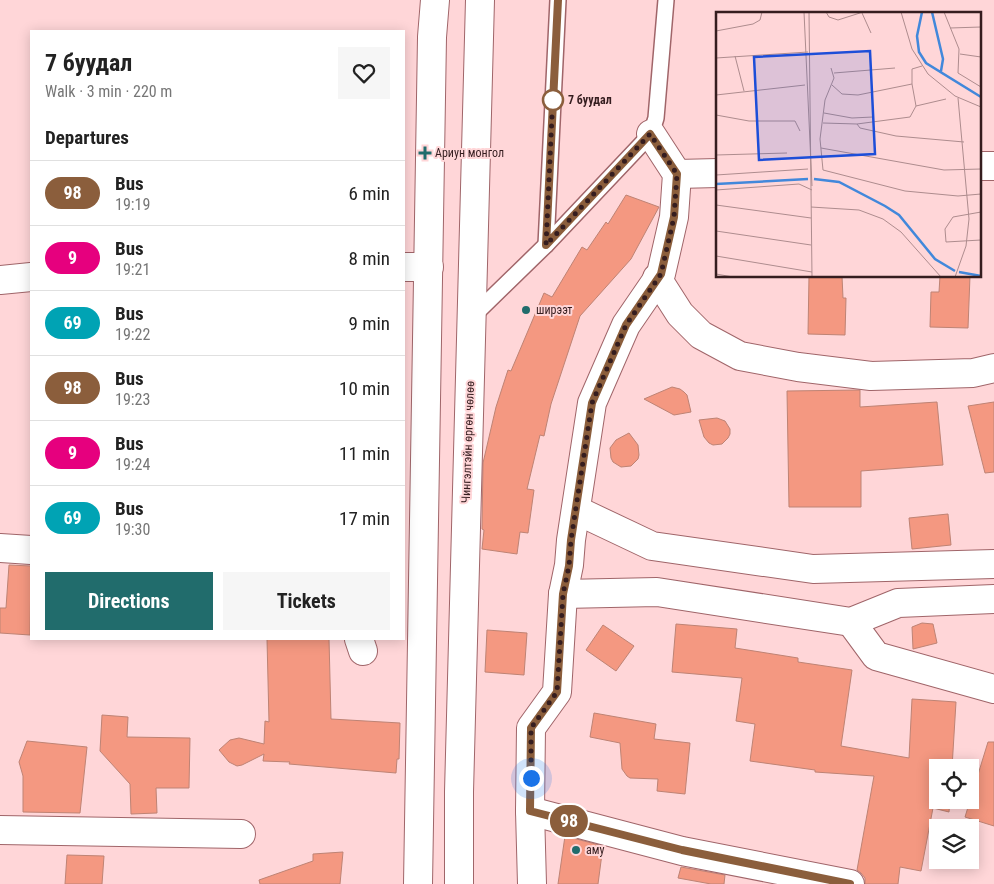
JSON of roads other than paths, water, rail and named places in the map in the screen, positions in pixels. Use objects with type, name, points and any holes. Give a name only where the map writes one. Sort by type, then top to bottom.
[{"type":"street","points":[[418,884],[416,267],[435,0]]},
{"type":"street","name":"Чингэлтэйн өргөн чөлөө","points":[[459,884],[459,792],[480,0]]},
{"type":"street","points":[[532,884],[530,811],[531,728],[557,692],[563,594],[569,566],[571,540],[592,403],[626,325],[661,274],[674,217],[677,174],[650,134]]},
{"type":"street","points":[[677,174],[716,173]]},
{"type":"street","points":[[0,280],[30,277]]},
{"type":"street","points":[[657,278],[680,314],[700,335],[740,356],[798,367],[871,376],[973,372],[994,368]]},
{"type":"street","points":[[576,510],[652,546],[813,569],[994,564]]},
{"type":"street","points":[[0,548],[30,550]]},
{"type":"street","points":[[563,594],[657,592],[851,622],[898,603],[994,599]]},
{"type":"street","points":[[851,622],[876,656],[994,689]]},
{"type":"street","points":[[530,811],[682,850],[850,884]]},
{"type":"street","points":[[0,830],[241,834]]},
{"type":"lane","points":[[546,245],[558,0]]},
{"type":"lane","points":[[472,316],[546,245],[650,134],[656,118],[666,0]]},
{"type":"place","name":"7 буудал","points":[[553,100]]},
{"type":"place","name":"Ариун монгол","points":[[425,153]]},
{"type":"place","name":"ширээт","points":[[526,310]]},
{"type":"place","name":"аму","points":[[576,850]]}]
